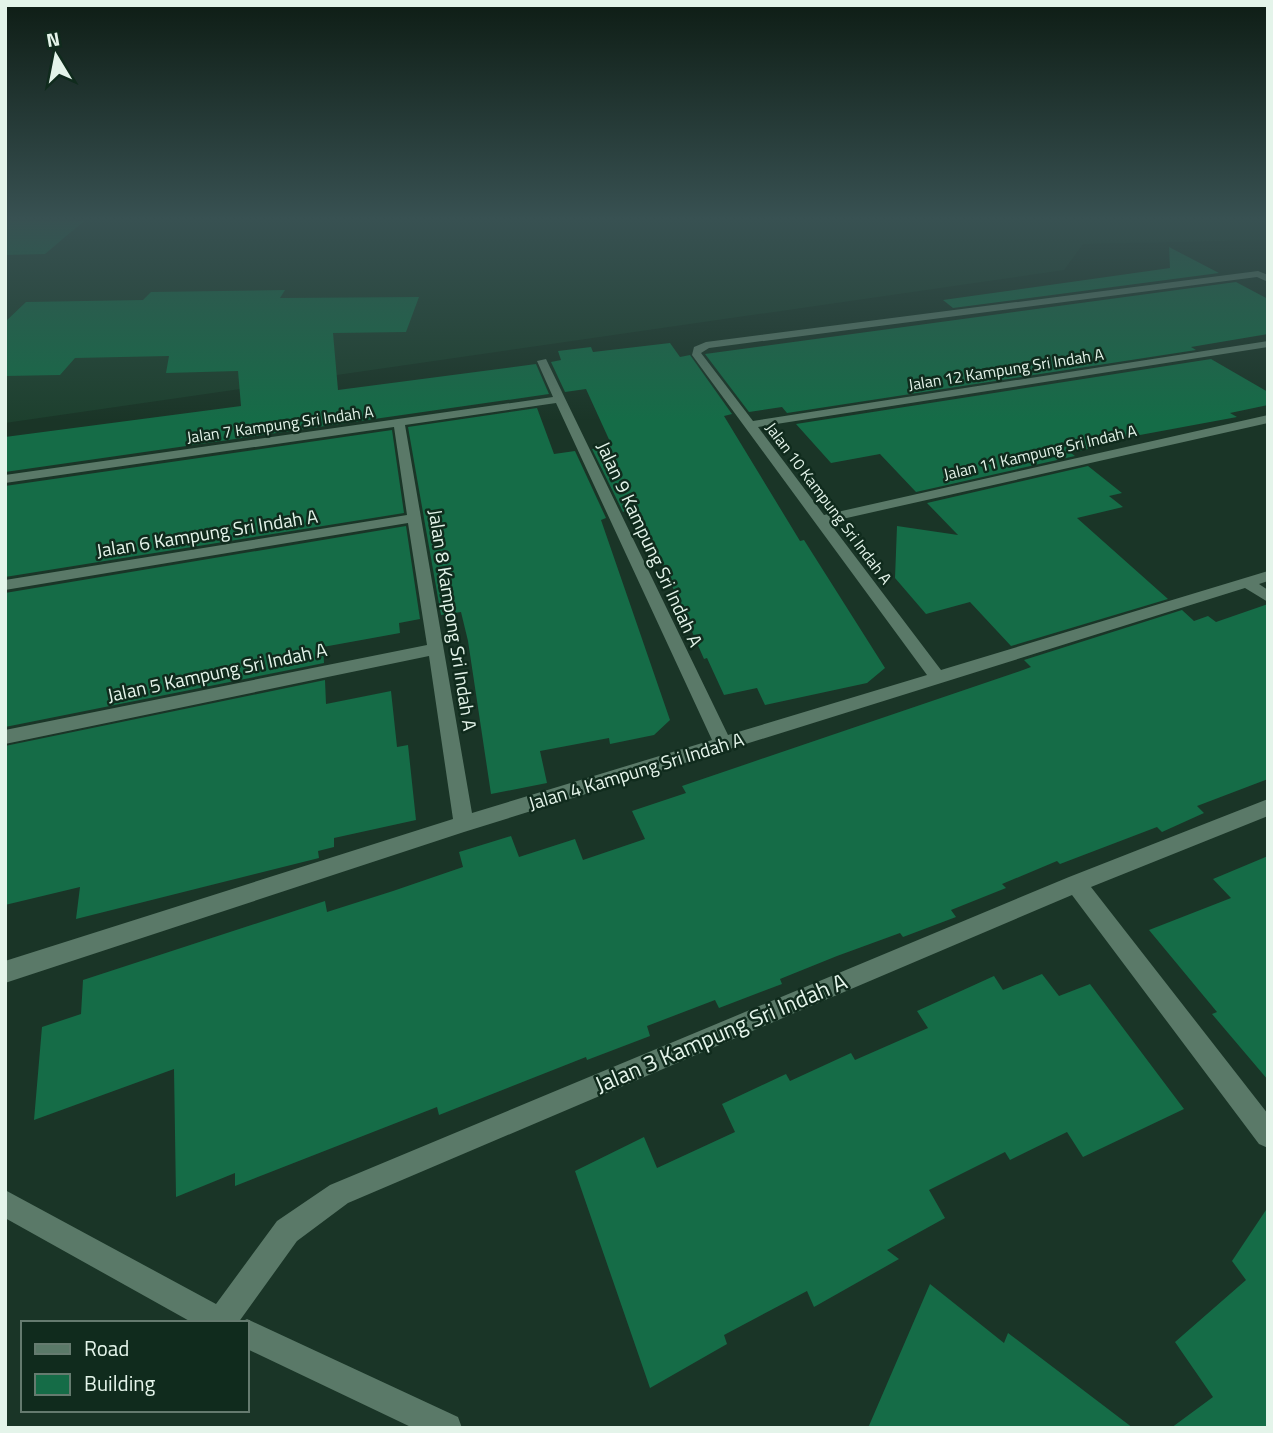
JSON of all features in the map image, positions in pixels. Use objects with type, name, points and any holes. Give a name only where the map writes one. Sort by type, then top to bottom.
[{"type":"street","name":"Jalan 10 Kampung Sri Indah A","points":[[938,678],[748,425],[696,353],[698,349],[706,345],[1167,288]]},
{"type":"street","name":"Jalan 12 Kampung Sri Indah A","points":[[748,425],[1266,345]]},
{"type":"street","name":"Jalan 9 Kampung Sri Indah A","points":[[542,361],[723,744]]},
{"type":"street","name":"Jalan 7 Kampung Sri Indah A","points":[[5,479],[560,399]]},
{"type":"street","name":"Jalan 11 Kampung Sri Indah A","points":[[820,520],[1268,419]]},
{"type":"street","name":"Jalan 8 Kampong Sri Indah A","points":[[399,422],[464,824]]},
{"type":"street","name":"Jalan 6 Kampung Sri Indah A","points":[[5,585],[416,518]]},
{"type":"street","name":"Jalan 4 Kampung Sri Indah A","points":[[5,972],[464,824],[1268,576]]},
{"type":"street","points":[[1248,583],[1268,597]]},
{"type":"street","name":"Jalan 5 Kampung Sri Indah A","points":[[5,737],[437,649]]},
{"type":"street","name":"Jalan 3 Kampung Sri Indah A","points":[[223,1321],[287,1231],[339,1194],[1076,884],[1268,807]]},
{"type":"street","points":[[1076,884],[1268,1135]]},
{"type":"street","points":[[5,1203],[218,1321]]},
{"type":"street","points":[[248,1334],[447,1428]]},
{"type":"shaded area","points":[[5,288],[940,288],[5,423]]},
{"type":"building","points":[[1029,288],[1106,288],[953,308],[943,300]]},
{"type":"building","points":[[1193,288],[1247,288],[1268,299],[1268,334],[1191,347],[1196,350],[787,413],[782,407],[749,412],[705,354]]},
{"type":"building","points":[[285,290],[280,298],[419,297],[406,332],[333,333],[338,390],[536,364],[549,394],[5,472],[5,437],[241,406],[238,371],[166,373],[169,356],[75,358],[60,375],[5,376],[5,322],[26,302],[143,300],[151,292]]},
{"type":"building","points":[[670,343],[680,357],[690,355],[732,414],[724,416],[800,541],[804,540],[885,668],[867,683],[765,705],[757,688],[724,695],[707,658],[704,659],[637,506],[623,512],[592,449],[612,446],[586,389],[565,392],[551,362],[561,360],[558,351],[591,347],[593,352]]},
{"type":"building","points":[[1211,359],[1268,392],[1268,405],[1230,413],[1237,417],[1113,440],[1116,442],[1071,453],[1075,456],[916,492],[880,454],[831,463],[796,424]]},
{"type":"building","points":[[537,408],[554,454],[575,451],[606,518],[601,520],[670,720],[654,735],[610,744],[609,738],[540,751],[547,783],[491,794],[468,641],[461,612],[441,615],[408,427]]},
{"type":"building","points":[[392,430],[404,513],[5,577],[5,486]]},
{"type":"building","points":[[1088,466],[1122,493],[1109,496],[1123,507],[1077,518],[1168,599],[1011,646],[970,602],[926,614],[895,578],[897,526],[958,535],[927,503]]},
{"type":"building","points":[[406,526],[420,619],[399,623],[400,633],[323,647],[324,663],[5,727],[5,593]]},
{"type":"building","points":[[1268,604],[1268,779],[1197,806],[1204,813],[1162,832],[1157,827],[1060,864],[1057,861],[1002,884],[1006,888],[951,910],[956,917],[903,937],[900,933],[837,956],[780,979],[782,984],[719,1008],[715,1000],[647,1026],[650,1036],[587,1060],[586,1057],[439,1115],[437,1107],[235,1186],[235,1173],[176,1197],[174,1069],[34,1120],[42,1027],[81,1014],[83,980],[325,901],[327,912],[393,891],[463,867],[459,852],[511,836],[519,857],[575,839],[583,860],[645,839],[632,811],[686,793],[682,786],[1031,667],[1024,660],[1182,610],[1194,621],[1208,616],[1216,622]]},
{"type":"building","points":[[325,680],[326,704],[391,691],[397,747],[408,745],[416,820],[334,838],[334,847],[318,851],[319,858],[76,919],[80,887],[5,905],[5,746]]},
{"type":"building","points":[[1268,856],[1268,1080],[1212,1014],[1217,1012],[1149,930],[1231,898],[1213,879]]},
{"type":"building","points":[[1042,974],[1059,996],[1090,984],[1184,1109],[1083,1157],[1067,1132],[1010,1160],[1005,1152],[929,1190],[945,1218],[887,1250],[899,1259],[814,1307],[807,1291],[724,1335],[727,1344],[650,1388],[575,1171],[644,1137],[657,1168],[735,1132],[722,1104],[786,1074],[790,1081],[851,1053],[855,1060],[928,1028],[917,1011],[994,976],[1003,990]]},
{"type":"building","points":[[1268,1207],[1268,1428],[1171,1428],[1213,1397],[1175,1342],[1246,1280],[1232,1261]]},
{"type":"building","points":[[930,1284],[1004,1343],[1008,1333],[1133,1428],[868,1428]]}]
